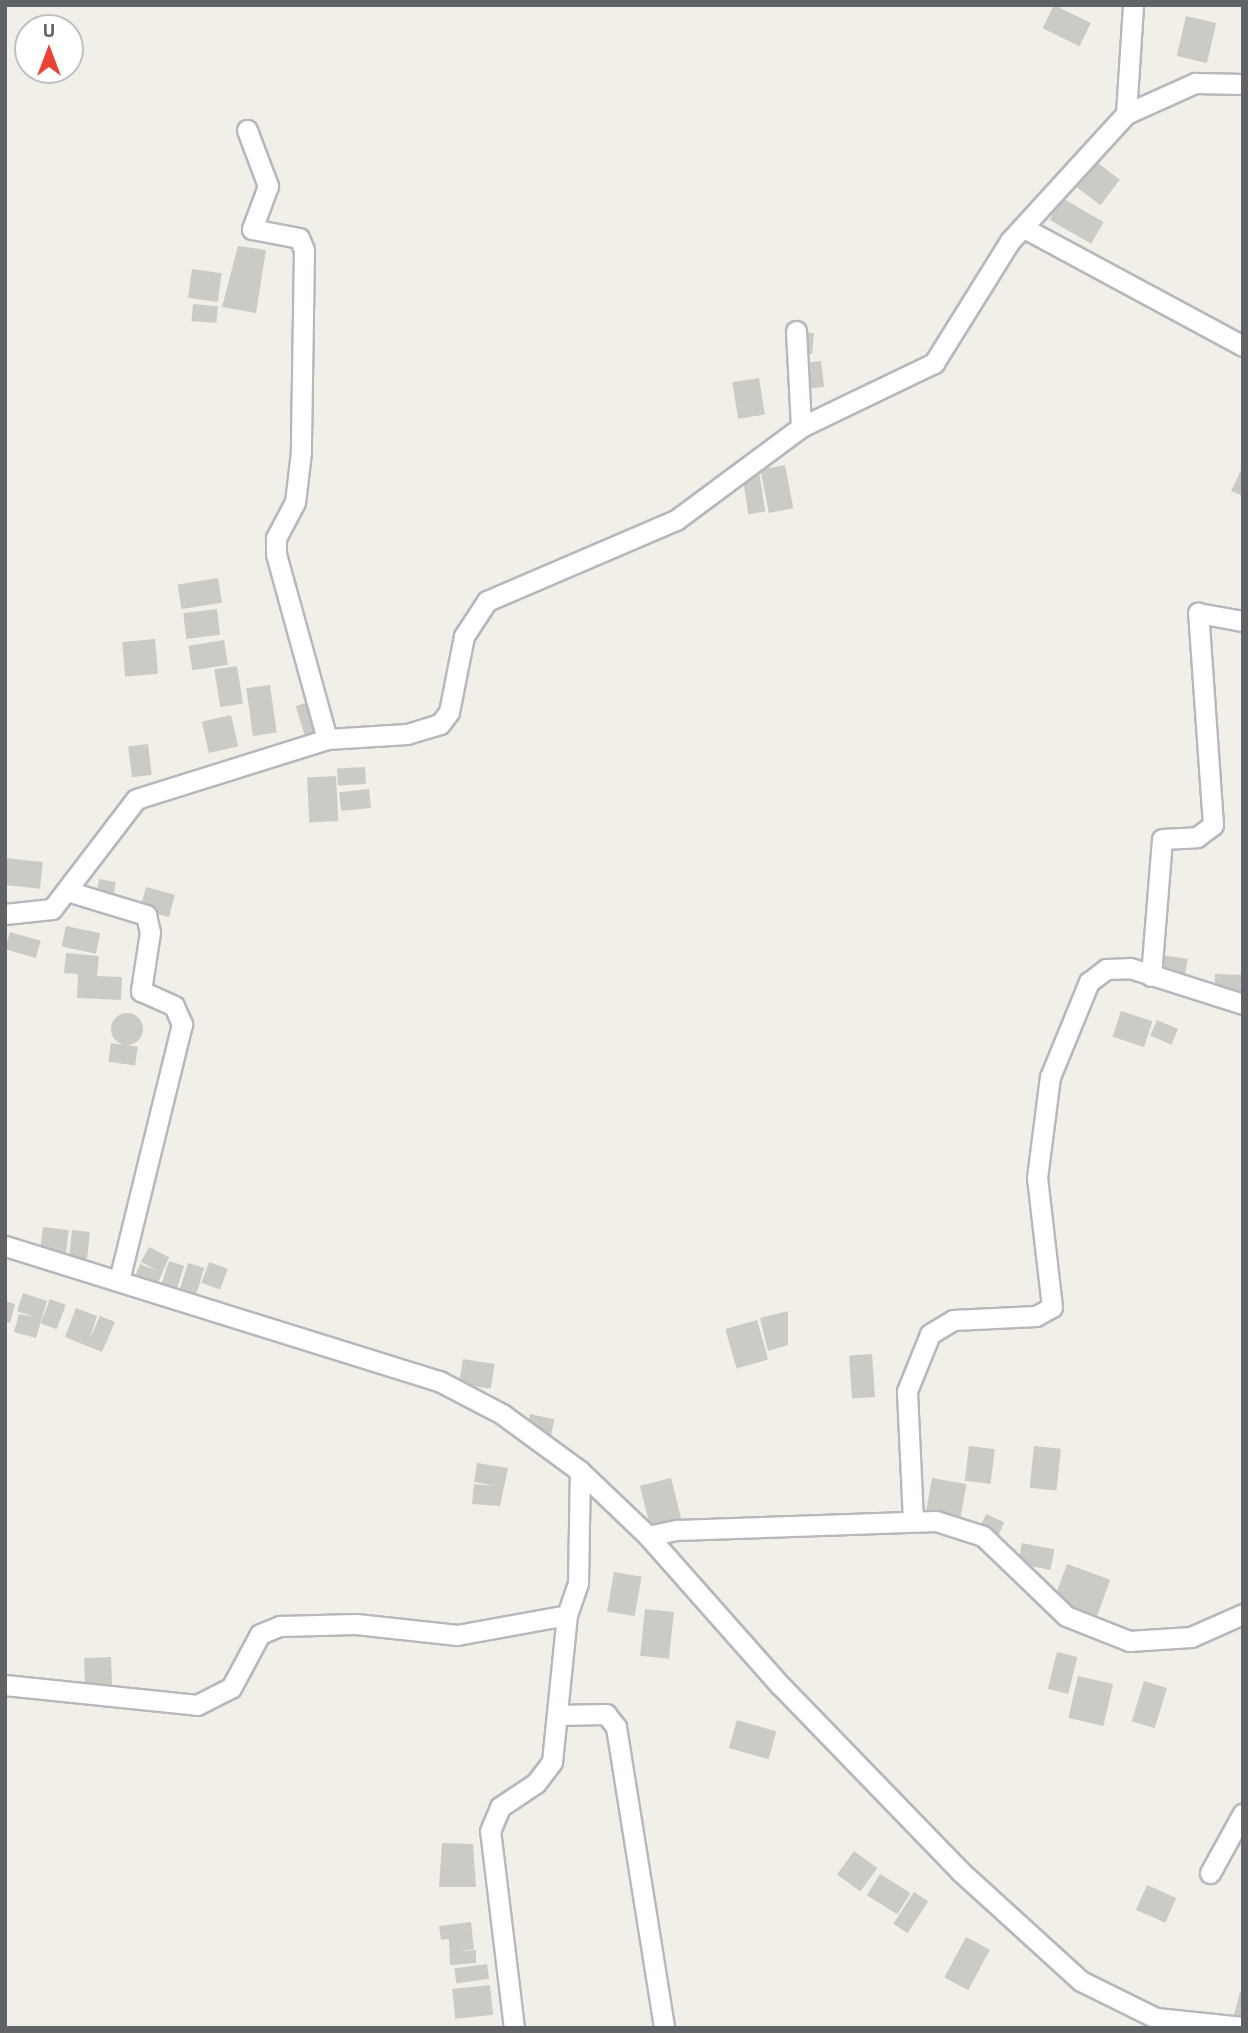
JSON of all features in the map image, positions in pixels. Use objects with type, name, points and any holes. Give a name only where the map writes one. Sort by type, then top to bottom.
[{"type":"street","points":[[1126,114],[1133,5]]},
{"type":"street","points":[[5,914],[43,912],[67,891],[136,799],[327,739],[407,734],[440,724],[449,712],[464,636],[487,601],[676,520],[801,427],[934,363],[1010,241],[1126,114],[1195,83],[1243,84]]},
{"type":"street","points":[[247,130],[268,186],[252,229],[299,238],[304,250],[301,452],[295,502],[276,538],[276,554],[291,626],[327,739]]},
{"type":"street","points":[[1024,228],[1243,346]]},
{"type":"street","points":[[796,331],[801,427]]},
{"type":"street","points":[[1152,976],[1162,839],[1197,837],[1213,825],[1198,613],[1243,621]]},
{"type":"street","points":[[67,891],[145,915],[150,932],[141,991],[174,1006],[182,1024],[119,1280]]},
{"type":"street","points":[[913,1520],[904,1430],[919,1351],[930,1334],[953,1320],[1050,1311],[1054,1299],[1037,1215],[1037,1178],[1050,1077],[1072,1014],[1096,974],[1115,968],[1152,976],[1243,1004]]},
{"type":"street","points":[[5,1246],[431,1378],[502,1414],[580,1471],[648,1536],[951,1861],[1081,1981],[1156,2018],[1243,2027]]},
{"type":"street","points":[[514,2028],[490,1831],[500,1807],[536,1783],[552,1762],[567,1615],[579,1583],[580,1471]]},
{"type":"street","points":[[648,1536],[913,1520],[983,1536],[1066,1615],[1129,1641],[1191,1637],[1243,1614]]},
{"type":"street","points":[[5,1685],[197,1705],[231,1688],[260,1634],[280,1626],[356,1623],[457,1635],[567,1615]]},
{"type":"street","points":[[556,1715],[606,1714],[616,1727],[664,2028]]},
{"type":"street","points":[[1210,1873],[1243,1813]]},
{"type":"building","points":[[1054,5],[1091,23],[1079,46],[1043,28]]},
{"type":"building","points":[[1186,16],[1216,23],[1207,63],[1177,56]]},
{"type":"building","points":[[1095,161],[1120,180],[1100,205],[1076,187]]},
{"type":"building","points":[[1062,198],[1104,222],[1091,244],[1050,220]]},
{"type":"building","points":[[238,246],[266,250],[256,313],[222,307]]},
{"type":"building","points":[[192,269],[222,273],[218,302],[188,298]]},
{"type":"building","points":[[193,304],[218,306],[216,323],[192,321]]},
{"type":"building","points":[[803,332],[814,333],[812,354],[801,353]]},
{"type":"building","points":[[821,361],[824,387],[804,389],[801,363]]},
{"type":"building","points":[[759,378],[765,415],[738,419],[732,382]]},
{"type":"building","points":[[785,465],[793,508],[769,513],[760,470]]},
{"type":"building","points":[[1243,466],[1243,496],[1231,491]]},
{"type":"building","points":[[759,472],[765,512],[748,514],[742,475]]},
{"type":"building","points":[[218,578],[222,603],[181,609],[178,584]]},
{"type":"building","points":[[217,609],[220,635],[186,639],[183,613]]},
{"type":"building","points":[[155,639],[158,674],[125,677],[122,642]]},
{"type":"building","points":[[224,640],[228,665],[192,670],[188,646]]},
{"type":"building","points":[[237,666],[243,704],[220,707],[214,670]]},
{"type":"building","points":[[270,685],[277,733],[253,736],[246,688]]},
{"type":"building","points":[[312,701],[322,734],[306,738],[296,706]]},
{"type":"building","points":[[231,715],[238,746],[209,753],[202,722]]},
{"type":"building","points":[[148,744],[152,775],[132,777],[128,746]]},
{"type":"building","points":[[365,767],[366,784],[338,785],[337,768]]},
{"type":"building","points":[[336,776],[338,821],[309,822],[307,778]]},
{"type":"building","points":[[369,789],[371,808],[341,811],[339,792]]},
{"type":"building","points":[[5,858],[43,862],[40,889],[5,885]]},
{"type":"building","points":[[99,879],[116,882],[113,899],[96,896]]},
{"type":"building","points":[[146,887],[175,895],[169,917],[140,909]]},
{"type":"building","points":[[66,926],[100,933],[96,954],[62,947]]},
{"type":"building","points":[[10,932],[41,941],[36,958],[5,949]]},
{"type":"building","points":[[66,953],[99,956],[97,976],[122,977],[121,1000],[77,998],[78,974],[64,973]]},
{"type":"building","points":[[1162,955],[1188,959],[1185,979],[1159,975]]},
{"type":"building","points":[[1215,974],[1243,975],[1242,996],[1214,995]]},
{"type":"building","points":[[1121,1011],[1152,1021],[1144,1047],[1113,1037]]},
{"type":"building","points":[[127,1013],[138,1018],[143,1029],[138,1040],[127,1045],[116,1040],[111,1029],[116,1018]]},
{"type":"building","points":[[1157,1020],[1178,1029],[1172,1045],[1150,1036]]},
{"type":"building","points":[[111,1043],[138,1047],[135,1066],[108,1062]]},
{"type":"building","points":[[43,1227],[69,1230],[66,1257],[40,1254]]},
{"type":"building","points":[[72,1230],[90,1232],[87,1259],[69,1257]]},
{"type":"building","points":[[149,1247],[169,1257],[155,1290],[133,1282],[140,1264],[158,1271],[141,1262]]},
{"type":"building","points":[[169,1261],[184,1266],[176,1293],[160,1288]]},
{"type":"building","points":[[209,1262],[228,1269],[220,1290],[201,1283]]},
{"type":"building","points":[[188,1263],[204,1268],[195,1300],[178,1295]]},
{"type":"building","points":[[23,1293],[47,1301],[36,1338],[14,1332],[19,1314],[34,1317],[17,1311]]},
{"type":"building","points":[[50,1299],[66,1305],[57,1329],[41,1323]]},
{"type":"building","points":[[5,1301],[15,1304],[10,1323],[5,1321]]},
{"type":"building","points":[[76,1308],[97,1316],[89,1340],[100,1316],[115,1322],[102,1352],[65,1337]]},
{"type":"building","points":[[788,1311],[788,1345],[768,1351],[760,1318]]},
{"type":"building","points":[[757,1320],[768,1359],[737,1369],[725,1329]]},
{"type":"building","points":[[872,1354],[875,1397],[852,1398],[849,1356]]},
{"type":"building","points":[[463,1359],[495,1364],[491,1389],[459,1384]]},
{"type":"building","points":[[530,1414],[554,1419],[551,1436],[526,1431]]},
{"type":"building","points":[[969,1446],[995,1449],[991,1484],[965,1481]]},
{"type":"building","points":[[1034,1446],[1061,1449],[1056,1491],[1030,1488]]},
{"type":"building","points":[[477,1463],[508,1468],[500,1506],[472,1504],[474,1484],[496,1486],[474,1482]]},
{"type":"building","points":[[671,1478],[682,1521],[651,1528],[640,1486]]},
{"type":"building","points":[[932,1478],[966,1484],[960,1520],[926,1513]]},
{"type":"building","points":[[986,1514],[1004,1522],[995,1543],[977,1535]]},
{"type":"building","points":[[1022,1543],[1054,1549],[1050,1570],[1018,1564]]},
{"type":"building","points":[[1067,1564],[1110,1580],[1097,1617],[1053,1602]]},
{"type":"building","points":[[614,1572],[642,1577],[635,1616],[607,1611]]},
{"type":"building","points":[[645,1609],[674,1612],[669,1659],[640,1656]]},
{"type":"building","points":[[1057,1652],[1077,1657],[1068,1694],[1048,1689]]},
{"type":"building","points":[[111,1657],[112,1687],[85,1688],[84,1658]]},
{"type":"building","points":[[1078,1676],[1113,1684],[1103,1726],[1068,1718]]},
{"type":"building","points":[[1144,1681],[1167,1688],[1155,1728],[1132,1721]]},
{"type":"building","points":[[737,1720],[776,1731],[768,1759],[729,1748]]},
{"type":"building","points":[[442,1843],[473,1844],[476,1887],[439,1887]]},
{"type":"building","points":[[854,1851],[877,1868],[860,1892],[837,1874]]},
{"type":"building","points":[[880,1874],[911,1893],[897,1914],[867,1895]]},
{"type":"building","points":[[1147,1885],[1176,1898],[1165,1923],[1136,1910]]},
{"type":"building","points":[[914,1892],[928,1901],[908,1933],[893,1924]]},
{"type":"building","points":[[471,1922],[474,1949],[458,1952],[476,1950],[476,1963],[450,1965],[449,1939],[441,1940],[439,1926]]},
{"type":"building","points":[[966,1937],[990,1950],[968,1990],[944,1978]]},
{"type":"building","points":[[487,1964],[489,1979],[456,1983],[454,1969]]},
{"type":"building","points":[[490,1985],[493,2015],[455,2019],[452,1989]]},
{"type":"building","points":[[1240,1992],[1243,1993],[1243,2025],[1232,2022]]}]
